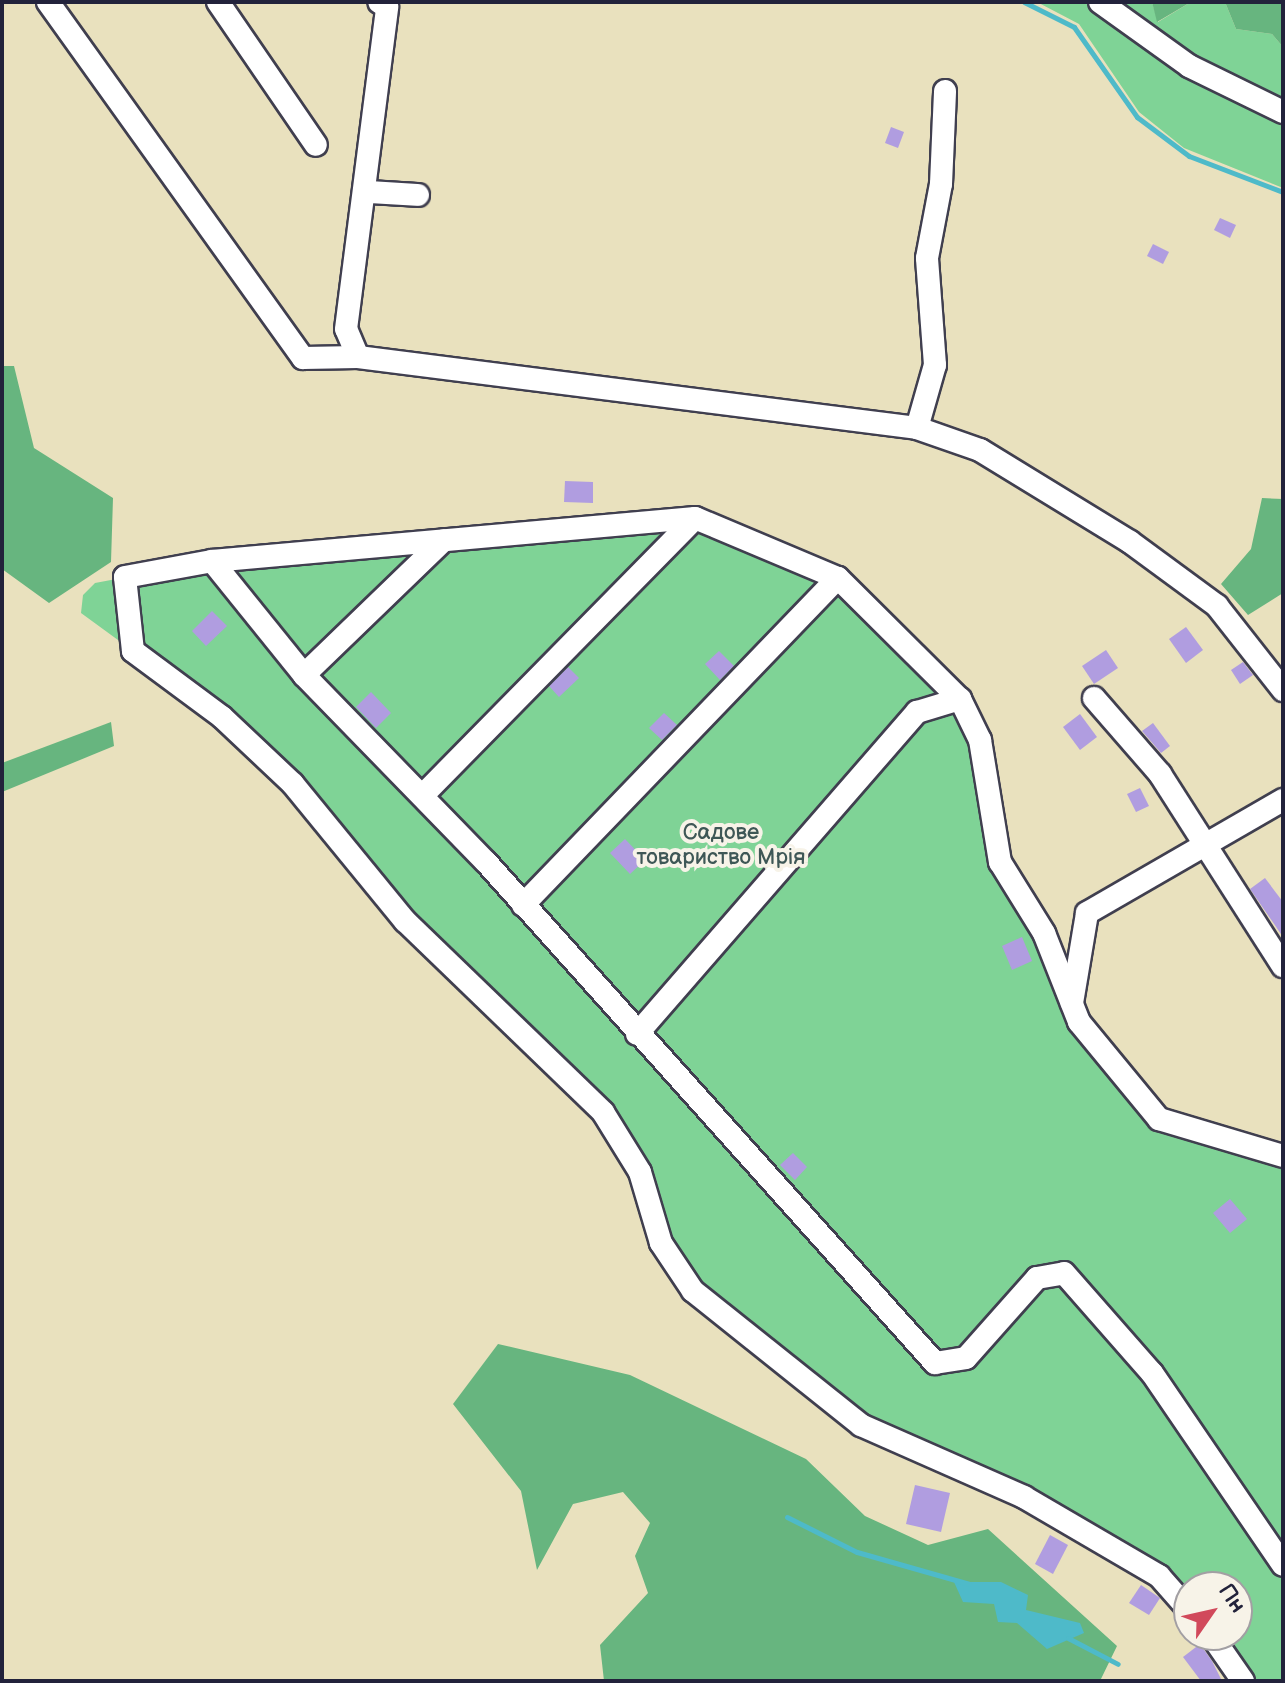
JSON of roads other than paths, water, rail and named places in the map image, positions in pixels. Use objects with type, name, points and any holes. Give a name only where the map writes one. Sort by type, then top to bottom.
[{"type":"street","points":[[48,2],[303,358],[358,357],[917,428],[980,450],[1130,542],[1217,606],[1283,690]]},
{"type":"street","points":[[218,2],[316,145]]},
{"type":"street","points":[[358,357],[346,329],[368,192],[387,7],[379,2]]},
{"type":"street","points":[[1100,2],[1189,66],[1283,112]]},
{"type":"street","points":[[917,428],[935,365],[927,258],[941,184],[945,91]]},
{"type":"street","points":[[368,192],[418,195]]},
{"type":"street","points":[[423,795],[695,518]]},
{"type":"street","points":[[1173,1592],[1159,1576],[1024,1497],[861,1425],[693,1291],[661,1243],[640,1172],[603,1112],[405,921],[293,784],[222,717],[133,651],[125,577],[212,561],[695,518],[838,578],[960,699],[980,740],[1000,862],[1044,933],[1072,1003],[1159,1119],[1283,1156]]},
{"type":"street","points":[[304,675],[444,540]]},
{"type":"street","points":[[212,561],[304,675],[423,795],[935,1363],[966,1358],[1037,1278],[1064,1273],[1152,1373],[1283,1565]]},
{"type":"street","points":[[523,905],[838,578]]},
{"type":"street","points":[[1094,698],[1160,774],[1283,966]]},
{"type":"street","points":[[637,1034],[917,712],[960,699]]},
{"type":"street","points":[[1072,1003],[1087,913],[1283,800]]},
{"type":"street","points":[[1222,1651],[1243,1681]]},
{"type":"water","points":[[954,1582],[1001,1582],[1028,1595],[1026,1610],[1080,1623],[1084,1633],[1047,1649],[1017,1623],[998,1622],[994,1604],[963,1602]]},
{"type":"waterway","points":[[1024,2],[1074,27],[1137,117],[1189,156],[1283,192]]},
{"type":"waterway","points":[[787,1517],[857,1552],[969,1584]]},
{"type":"waterway","points":[[1068,1638],[1118,1664]]},
{"type":"park label","name":"Садове товариство Мрія","points":[[721,844]]}]
